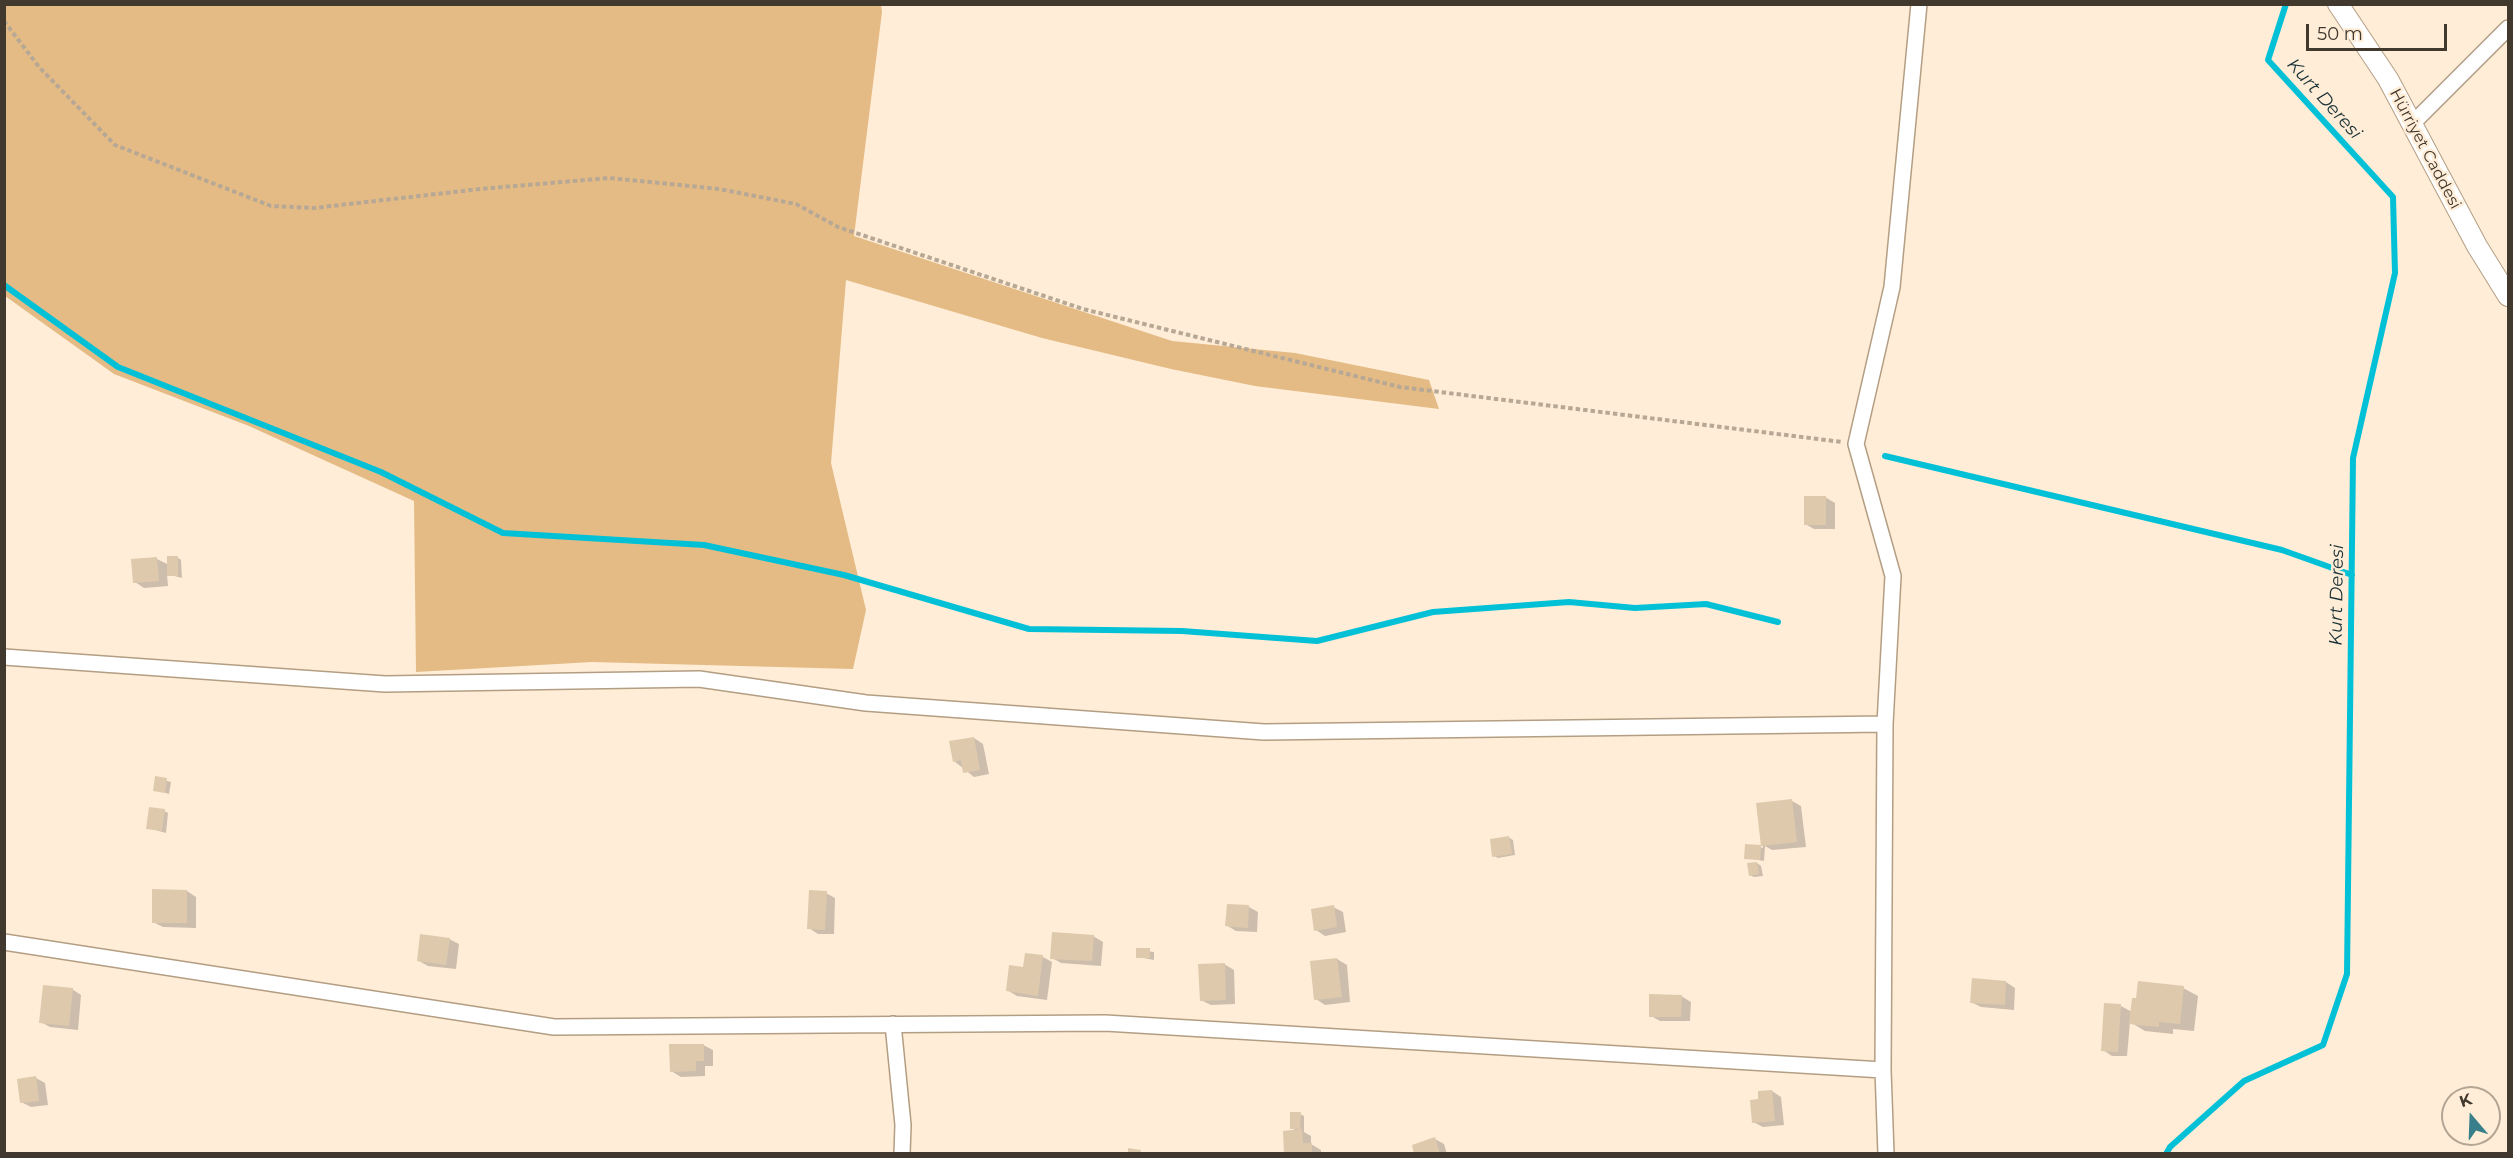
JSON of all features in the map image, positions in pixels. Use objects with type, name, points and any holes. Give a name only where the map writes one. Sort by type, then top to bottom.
[{"type":"street","points":[[1886,1154],[1883,1070],[1885,724],[1893,576],[1856,444],[1892,287],[1919,4]]},
{"type":"street","name":"Hürriyet Caddesi","points":[[2338,4],[2413,123],[2472,237],[2508,296]]},
{"type":"street","points":[[2413,123],[2508,27]]},
{"type":"street","points":[[4,657],[385,684],[699,679],[866,703],[1264,732],[1885,724]]},
{"type":"street","points":[[4,942],[554,1027],[1105,1023],[1883,1070]]},
{"type":"street","points":[[893,1024],[903,1125],[902,1154]]},
{"type":"path","points":[[4,21],[39,67],[115,145],[271,206],[314,208],[480,189],[609,178],[718,189],[796,204],[838,227],[1083,309],[1400,387],[1856,444]]},
{"type":"shaded area","points":[[5,4],[881,5],[882,12],[854,236],[1172,341],[1295,353],[1429,380],[1439,409],[1255,386],[1171,369],[1042,338],[846,280],[831,463],[866,610],[853,669],[592,662],[416,672],[414,501],[249,426],[114,374],[5,296]]},
{"type":"building","points":[[1804,496],[1826,496],[1826,525],[1804,525]]},
{"type":"building","points":[[167,556],[178,556],[178,576],[167,576]]},
{"type":"building","points":[[157,557],[159,581],[133,583],[131,559]]},
{"type":"building","points":[[974,737],[980,770],[963,773],[961,760],[953,762],[949,741]]},
{"type":"building","points":[[155,776],[167,778],[165,793],[153,791]]},
{"type":"building","points":[[1792,799],[1797,842],[1761,846],[1756,803]]},
{"type":"building","points":[[149,807],[165,809],[162,831],[146,829]]},
{"type":"building","points":[[1509,836],[1512,854],[1492,857],[1490,839]]},
{"type":"building","points":[[1745,844],[1761,845],[1760,860],[1744,859]]},
{"type":"building","points":[[1757,862],[1759,874],[1749,876],[1747,863]]},
{"type":"building","points":[[152,889],[187,890],[187,923],[152,923]]},
{"type":"building","points":[[809,890],[827,891],[825,930],[807,929]]},
{"type":"building","points":[[1227,904],[1249,905],[1248,928],[1225,926]]},
{"type":"building","points":[[1334,905],[1337,927],[1314,931],[1311,909]]},
{"type":"building","points":[[1052,932],[1094,935],[1092,961],[1050,959]]},
{"type":"building","points":[[420,934],[450,938],[446,965],[417,961]]},
{"type":"building","points":[[1136,948],[1150,948],[1150,958],[1136,958]]},
{"type":"building","points":[[1025,953],[1043,955],[1038,996],[1006,991],[1009,965],[1023,967]]},
{"type":"building","points":[[1337,958],[1342,997],[1314,1000],[1310,961]]},
{"type":"building","points":[[1225,963],[1226,1000],[1200,1001],[1198,964]]},
{"type":"building","points":[[1972,978],[2006,981],[2005,1005],[1970,1003]]},
{"type":"building","points":[[2138,981],[2184,986],[2180,1024],[2159,1022],[2159,1027],[2129,1024],[2132,998],[2136,998]]},
{"type":"building","points":[[43,985],[73,988],[69,1026],[39,1023]]},
{"type":"building","points":[[1649,994],[1682,995],[1681,1017],[1649,1017]]},
{"type":"building","points":[[2104,1003],[2121,1004],[2118,1052],[2101,1051]]},
{"type":"building","points":[[669,1044],[704,1044],[704,1061],[696,1061],[696,1071],[670,1072]]},
{"type":"building","points":[[36,1076],[39,1101],[20,1103],[17,1079]]},
{"type":"building","points":[[1772,1090],[1775,1121],[1752,1123],[1750,1100],[1758,1099],[1758,1091]]},
{"type":"building","points":[[1290,1112],[1301,1112],[1300,1129],[1290,1129]]},
{"type":"building","points":[[1302,1129],[1303,1143],[1312,1143],[1312,1154],[1284,1154],[1283,1131]]},
{"type":"building","points":[[1435,1137],[1440,1154],[1414,1154],[1412,1145]]},
{"type":"building","points":[[1128,1148],[1141,1150],[1140,1154],[1128,1154]]},
{"type":"waterway","name":"Kurt Deresi","points":[[2166,1154],[2170,1147],[2244,1081],[2323,1045],[2347,974],[2353,458],[2395,273],[2393,197],[2268,60],[2286,4]]},
{"type":"waterway","points":[[4,285],[118,367],[381,472],[503,533],[704,545],[844,575],[1029,629],[1182,631],[1317,641],[1433,612],[1569,602],[1635,608],[1706,604],[1778,622]]},
{"type":"waterway","points":[[1885,456],[2282,550],[2352,575]]}]
